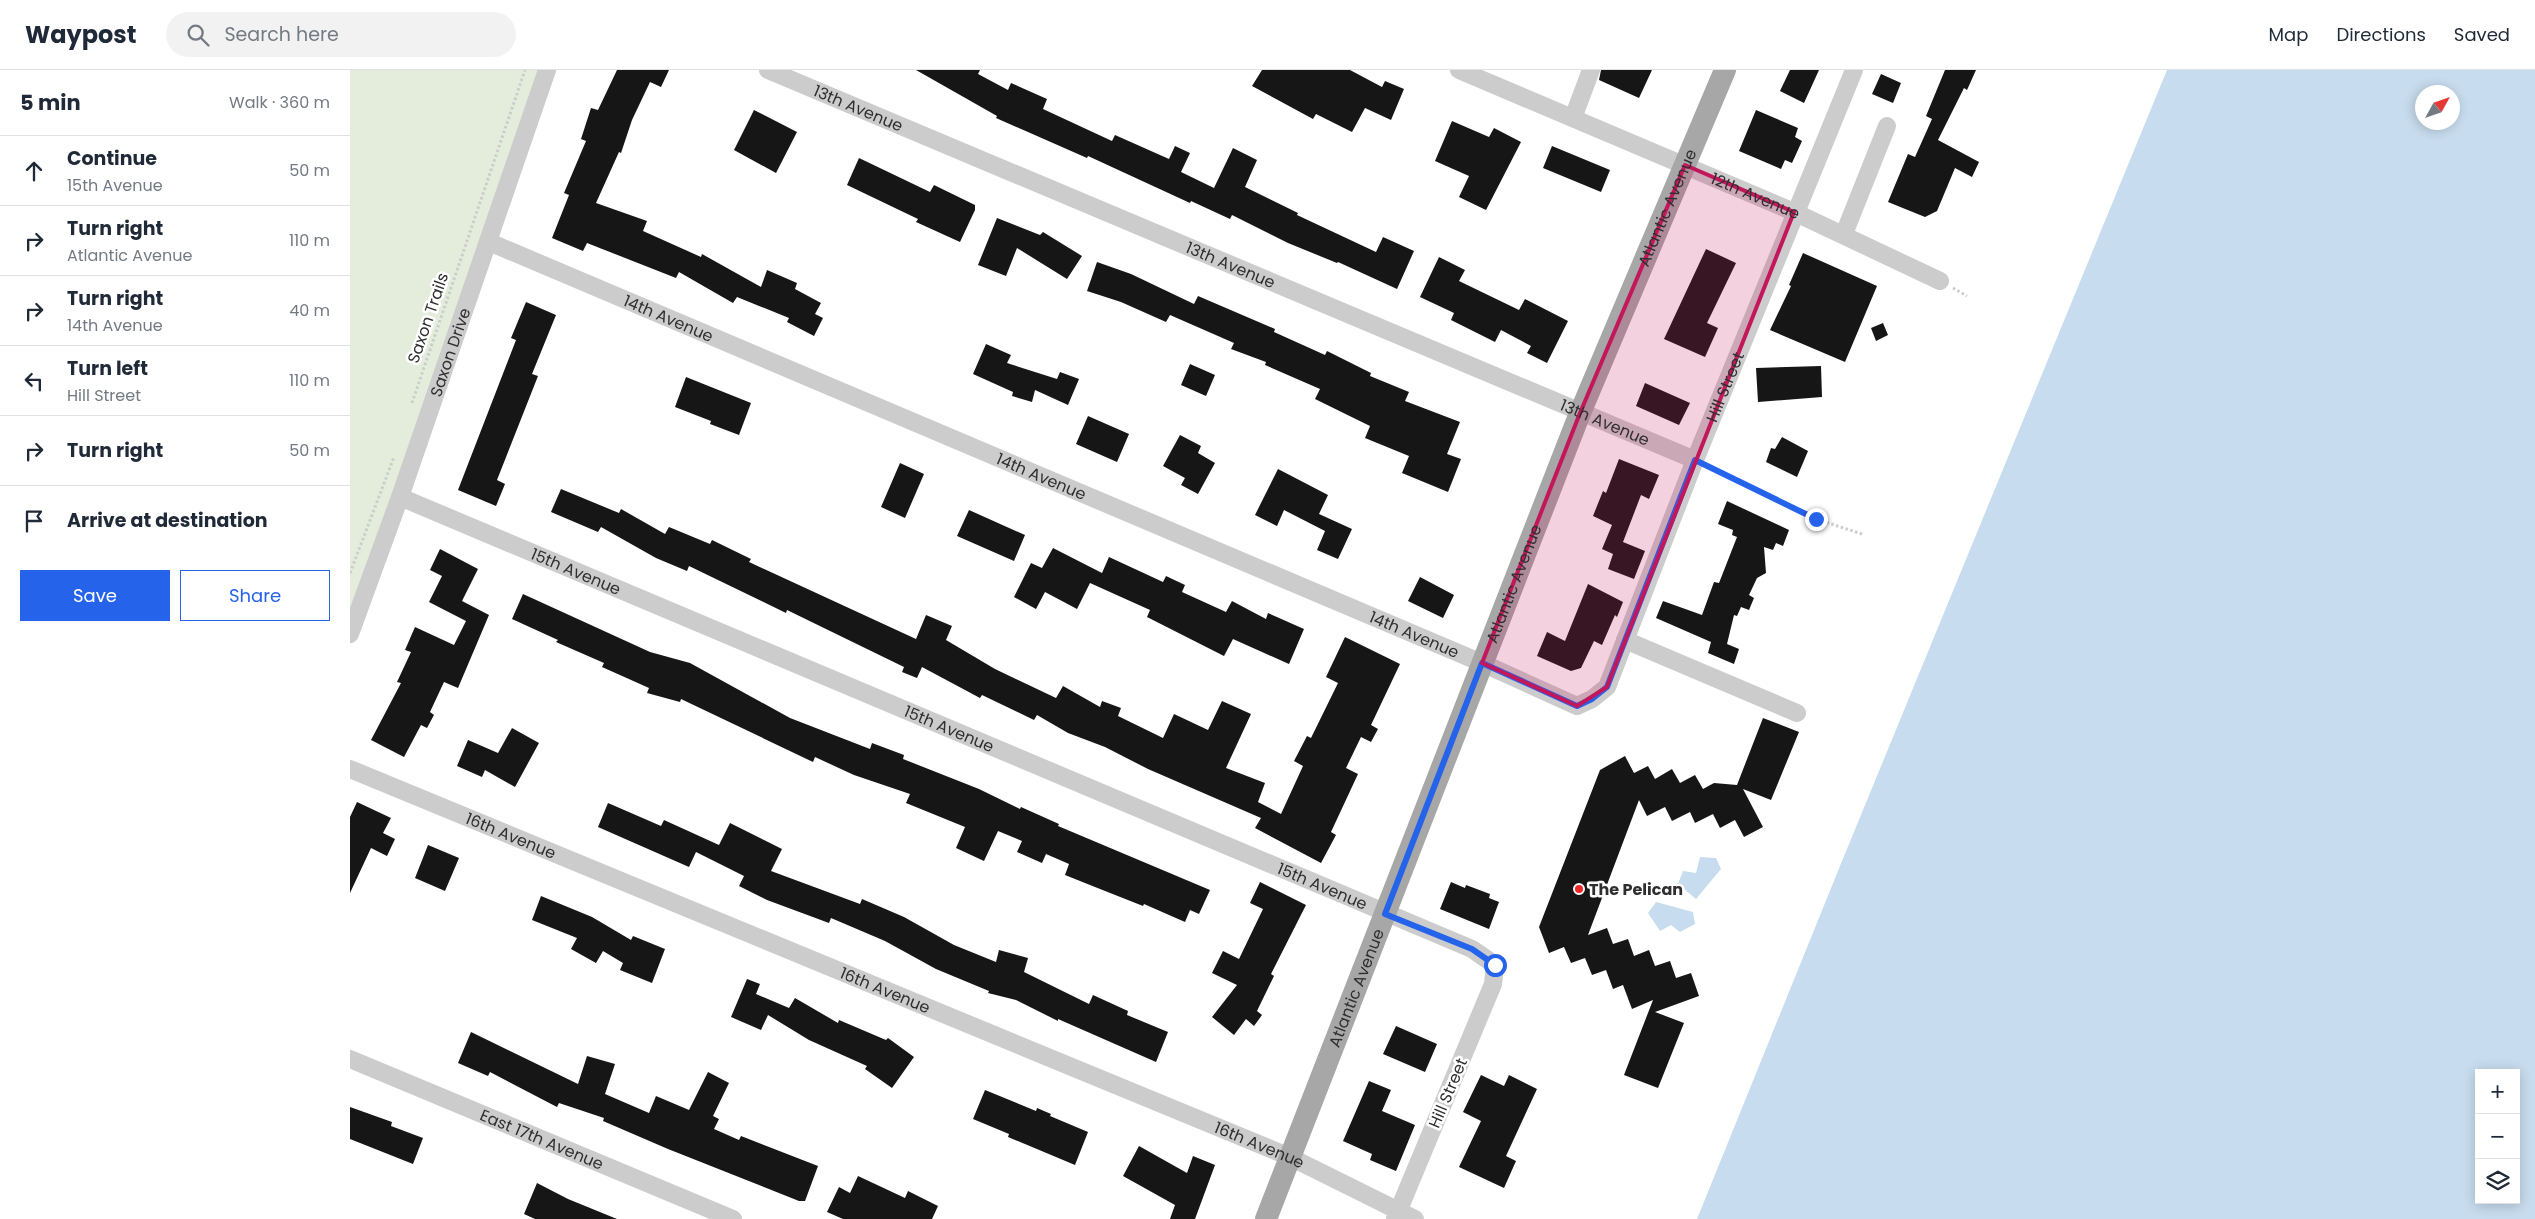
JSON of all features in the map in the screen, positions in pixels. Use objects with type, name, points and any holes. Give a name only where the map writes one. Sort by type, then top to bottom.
[{"type":"main road","name":"Atlantic Avenue","points":[[1266,1219],[1580,413],[1725,70]]},
{"type":"street","name":"Saxon Drive","points":[[350,634],[490,242],[546,70]]},
{"type":"street","name":"13th Avenue","points":[[768,70],[1695,460]]},
{"type":"street","name":"12th Avenue","points":[[1459,70],[1794,212],[1940,281]]},
{"type":"street","points":[[1572,118],[1591,70]]},
{"type":"street","name":"Hill Street","points":[[1592,699],[1607,687],[1794,212],[1854,70]]},
{"type":"street","points":[[1844,234],[1887,126]]},
{"type":"street","name":"14th Avenue","points":[[490,242],[1482,663],[1577,706],[1592,699]]},
{"type":"street","name":"15th Avenue","points":[[400,497],[1385,914],[1472,949],[1495,965]]},
{"type":"street","points":[[1625,640],[1797,713]]},
{"type":"street","name":"16th Avenue","points":[[350,769],[1290,1157],[1397,1215],[1415,1219]]},
{"type":"street","name":"Hill Street","points":[[1397,1215],[1493,984],[1495,965]]},
{"type":"street","name":"East 17th Avenue","points":[[350,1059],[733,1219]]},
{"type":"path","name":"Saxon Trails","points":[[411,408],[525,70]]},
{"type":"path","points":[[350,573],[395,454]]},
{"type":"path","points":[[1695,460],[1816,519],[1862,534]]},
{"type":"highlighted area","points":[[1685,165],[1794,212],[1607,687],[1577,706],[1482,663],[1580,413]]},
{"type":"green space","points":[[350,70],[547,70],[350,634]]},
{"type":"water","points":[[2167,70],[2535,70],[2535,1219],[1697,1219]]},
{"type":"water","points":[[1700,857],[1716,858],[1721,869],[1696,899],[1678,884],[1683,871],[1696,873]]},
{"type":"water","points":[[1656,902],[1693,912],[1695,924],[1680,932],[1671,925],[1660,931],[1648,913]]},
{"type":"building","points":[[617,70],[669,70],[661,87],[650,82],[632,120],[621,153],[619,152],[596,203],[647,221],[643,231],[701,257],[702,254],[761,287],[767,270],[797,283],[795,289],[821,303],[815,314],[823,318],[814,336],[787,322],[789,318],[737,297],[733,303],[679,272],[676,278],[587,243],[583,251],[552,238],[569,195],[564,193],[586,141],[581,139],[591,108],[598,110]]},
{"type":"building","points":[[916,70],[980,70],[978,74],[1008,90],[1011,83],[1047,99],[1043,109],[1112,141],[1115,135],[1169,159],[1175,146],[1190,153],[1181,172],[1214,188],[1233,148],[1257,160],[1245,187],[1298,213],[1297,215],[1376,252],[1383,237],[1414,251],[1397,289],[1338,262],[1288,243],[1232,215],[1230,219],[1191,201],[1190,203],[1088,156],[1087,158],[996,118],[997,116]]},
{"type":"building","points":[[1262,70],[1350,70],[1382,87],[1385,81],[1404,89],[1391,120],[1365,108],[1352,132],[1316,114],[1313,119],[1252,86]]},
{"type":"building","points":[[1601,70],[1652,70],[1639,98],[1599,80]]},
{"type":"building","points":[[1790,70],[1819,70],[1804,103],[1780,91]]},
{"type":"building","points":[[1945,70],[1976,70],[1967,90],[1964,88],[1938,140],[1979,162],[1972,177],[1955,168],[1937,211],[1925,217],[1888,202],[1908,154],[1915,157],[1932,119],[1926,116]]},
{"type":"building","points":[[1881,74],[1901,83],[1893,103],[1872,94]]},
{"type":"building","points":[[754,110],[797,132],[776,173],[734,150]]},
{"type":"building","points":[[1756,110],[1798,128],[1795,137],[1802,141],[1792,163],[1785,160],[1781,169],[1739,151]]},
{"type":"building","points":[[1452,121],[1489,137],[1494,128],[1521,142],[1486,210],[1459,197],[1469,176],[1435,161]]},
{"type":"building","points":[[1552,146],[1610,170],[1601,192],[1543,168]]},
{"type":"building","points":[[859,158],[930,192],[934,185],[975,205],[975,210],[960,242],[916,222],[918,219],[847,185]]},
{"type":"building","points":[[997,218],[1040,235],[1043,232],[1082,256],[1067,279],[1017,248],[1006,276],[978,265]]},
{"type":"building","points":[[1706,249],[1736,263],[1707,323],[1718,328],[1705,357],[1664,339]]},
{"type":"building","points":[[1803,253],[1877,286],[1845,362],[1770,330],[1791,286],[1789,285]]},
{"type":"building","points":[[1439,257],[1465,270],[1459,281],[1519,310],[1525,299],[1568,321],[1547,363],[1527,353],[1531,346],[1501,330],[1495,342],[1451,320],[1454,313],[1420,297]]},
{"type":"building","points":[[1097,262],[1131,274],[1194,304],[1198,296],[1275,329],[1274,332],[1325,355],[1327,351],[1371,373],[1370,376],[1409,392],[1405,401],[1460,422],[1447,454],[1461,459],[1448,492],[1402,473],[1409,456],[1365,438],[1370,426],[1315,399],[1320,389],[1265,365],[1266,362],[1231,349],[1234,343],[1170,315],[1166,322],[1121,302],[1087,291]]},
{"type":"building","points":[[526,302],[556,315],[532,374],[538,376],[497,480],[505,484],[496,506],[458,490],[516,340],[511,338]]},
{"type":"building","points":[[1883,323],[1888,335],[1876,341],[1871,328]]},
{"type":"building","points":[[986,344],[1011,355],[1007,363],[1057,379],[1060,372],[1079,379],[1068,405],[1035,390],[1032,402],[1012,396],[1013,392],[973,374]]},
{"type":"building","points":[[1190,364],[1215,375],[1206,396],[1181,385]]},
{"type":"building","points":[[1821,366],[1822,397],[1758,402],[1756,368]]},
{"type":"building","points":[[686,377],[751,403],[739,435],[710,424],[711,421],[675,407]]},
{"type":"building","points":[[1645,383],[1690,403],[1679,425],[1636,406]]},
{"type":"building","points":[[1088,416],[1129,434],[1117,462],[1076,444]]},
{"type":"building","points":[[1180,435],[1201,446],[1198,453],[1215,463],[1198,494],[1181,485],[1185,478],[1163,466]]},
{"type":"building","points":[[1782,437],[1808,451],[1797,477],[1766,462],[1771,448],[1775,449]]},
{"type":"building","points":[[1619,459],[1659,475],[1649,499],[1641,495],[1623,542],[1645,551],[1634,579],[1608,569],[1613,554],[1602,549],[1612,525],[1593,516],[1603,491],[1606,493]]},
{"type":"building","points":[[900,463],[924,474],[905,518],[881,507]]},
{"type":"building","points":[[1278,469],[1328,495],[1319,514],[1352,529],[1338,559],[1317,550],[1325,531],[1284,510],[1277,526],[1255,515]]},
{"type":"building","points":[[561,489],[619,513],[621,509],[665,534],[669,527],[710,544],[712,540],[751,559],[749,562],[916,639],[926,615],[952,626],[946,640],[995,669],[1056,698],[1063,686],[1100,707],[1102,701],[1121,708],[1118,716],[1163,738],[1174,714],[1208,730],[1222,701],[1251,714],[1226,768],[1265,783],[1258,802],[1281,814],[1303,766],[1294,761],[1307,736],[1311,738],[1338,683],[1326,677],[1345,637],[1400,664],[1371,725],[1378,729],[1371,742],[1361,737],[1346,768],[1358,774],[1331,832],[1336,835],[1321,863],[1255,828],[1261,818],[1148,769],[1105,747],[1068,733],[1037,715],[1034,720],[982,695],[980,698],[922,667],[917,678],[902,672],[904,667],[787,610],[786,613],[689,566],[687,571],[656,558],[601,527],[598,532],[551,512]]},
{"type":"building","points":[[1727,501],[1789,530],[1783,546],[1776,543],[1773,550],[1764,547],[1766,573],[1757,578],[1749,595],[1754,598],[1749,610],[1741,607],[1737,616],[1734,615],[1727,644],[1739,649],[1734,664],[1708,653],[1711,642],[1656,618],[1663,601],[1702,615],[1714,582],[1719,583],[1737,537],[1732,535],[1733,530],[1718,524]]},
{"type":"building","points":[[969,510],[1025,535],[1014,561],[957,536]]},
{"type":"building","points":[[1053,548],[1102,573],[1109,557],[1163,582],[1166,576],[1185,585],[1182,592],[1226,612],[1232,601],[1266,619],[1268,613],[1304,629],[1289,664],[1233,639],[1224,656],[1147,617],[1150,610],[1090,583],[1077,609],[1045,592],[1036,609],[1014,597],[1031,563],[1042,568]]},
{"type":"building","points":[[440,549],[478,569],[462,601],[489,615],[458,688],[444,682],[430,712],[434,715],[427,728],[421,725],[404,757],[371,740],[401,683],[397,682],[411,652],[405,650],[415,627],[454,645],[466,621],[429,602],[442,576],[430,570]]},
{"type":"building","points":[[1420,577],[1454,595],[1443,618],[1408,601]]},
{"type":"building","points":[[1588,584],[1623,602],[1602,645],[1594,641],[1581,668],[1571,671],[1537,656],[1547,632],[1565,641]]},
{"type":"building","points":[[523,594],[650,652],[690,663],[790,718],[870,749],[872,743],[904,755],[903,759],[979,789],[1020,809],[1021,807],[1059,824],[1058,826],[1210,890],[1199,914],[1190,910],[1185,922],[1144,904],[1143,906],[1065,875],[1069,864],[1046,854],[1042,863],[1017,852],[1022,841],[998,831],[984,861],[956,848],[965,827],[906,803],[910,794],[854,775],[815,757],[813,762],[681,699],[680,702],[647,693],[649,688],[602,667],[604,663],[556,642],[558,640],[512,619]]},
{"type":"building","name":"The Pelican","points":[[1763,718],[1799,732],[1771,800],[1743,789],[1763,827],[1744,837],[1735,820],[1720,828],[1713,814],[1695,823],[1690,812],[1672,821],[1665,807],[1647,816],[1639,800],[1588,935],[1607,928],[1613,944],[1628,939],[1634,956],[1649,950],[1655,966],[1670,961],[1676,978],[1691,973],[1699,996],[1655,1012],[1684,1023],[1658,1088],[1624,1075],[1653,1000],[1632,1009],[1623,985],[1613,989],[1606,970],[1592,975],[1585,958],[1571,963],[1564,947],[1549,953],[1539,927],[1600,770],[1625,756],[1634,773],[1648,766],[1655,779],[1672,769],[1680,783],[1695,775],[1703,789],[1714,783],[1737,785]]},
{"type":"building","points":[[512,728],[539,743],[515,787],[485,770],[482,777],[457,766],[468,740],[498,753]]},
{"type":"building","points":[[357,802],[391,818],[383,833],[395,839],[387,856],[371,848],[350,893],[350,817]]},
{"type":"building","points":[[608,803],[661,826],[664,820],[719,845],[730,823],[782,849],[771,871],[860,904],[862,899],[904,917],[954,945],[996,962],[999,950],[1028,958],[1024,972],[1089,1004],[1093,995],[1128,1011],[1127,1015],[1168,1032],[1156,1062],[1058,1019],[1058,1021],[1016,1000],[988,993],[989,991],[936,969],[885,941],[831,918],[829,923],[767,900],[739,886],[744,876],[696,852],[689,867],[598,827]]},
{"type":"building","points":[[428,845],[459,858],[445,891],[415,878]]},
{"type":"building","points":[[1260,882],[1306,905],[1271,974],[1274,976],[1257,1011],[1262,1015],[1254,1026],[1246,1019],[1234,1035],[1212,1017],[1237,985],[1212,973],[1223,951],[1239,959],[1263,909],[1250,903]]},
{"type":"building","points":[[1451,882],[1465,888],[1466,885],[1490,894],[1489,898],[1499,902],[1489,929],[1440,909]]},
{"type":"building","points":[[541,896],[592,917],[631,940],[633,936],[665,949],[652,983],[620,970],[623,963],[603,951],[596,963],[571,949],[577,938],[532,920]]},
{"type":"building","points":[[747,979],[760,984],[756,994],[789,1008],[795,998],[838,1023],[839,1020],[886,1040],[888,1038],[914,1057],[892,1088],[865,1069],[867,1066],[809,1040],[768,1015],[761,1030],[731,1017]]},
{"type":"building","points":[[1396,1026],[1437,1044],[1425,1072],[1383,1054]]},
{"type":"building","points":[[471,1032],[578,1084],[587,1056],[615,1064],[605,1094],[649,1113],[656,1096],[689,1110],[708,1072],[729,1083],[713,1116],[719,1119],[714,1129],[739,1140],[741,1136],[818,1166],[805,1201],[799,1201],[668,1149],[603,1121],[604,1118],[559,1103],[557,1107],[490,1072],[488,1076],[458,1063]]},
{"type":"building","points":[[1481,1075],[1504,1086],[1509,1075],[1537,1089],[1506,1156],[1516,1161],[1504,1188],[1459,1167],[1481,1121],[1463,1112]]},
{"type":"building","points":[[1369,1081],[1391,1090],[1382,1111],[1415,1125],[1396,1171],[1370,1160],[1372,1154],[1343,1141]]},
{"type":"building","points":[[985,1090],[1036,1111],[1037,1108],[1051,1114],[1050,1116],[1088,1132],[1075,1165],[1008,1137],[1009,1134],[973,1119]]},
{"type":"building","points":[[350,1107],[392,1122],[391,1126],[423,1138],[413,1164],[350,1139]]},
{"type":"building","points":[[1139,1146],[1187,1173],[1193,1156],[1215,1165],[1195,1219],[1170,1219],[1175,1205],[1123,1176]]},
{"type":"building","points":[[858,1176],[905,1198],[908,1191],[938,1206],[932,1219],[843,1219],[827,1212],[839,1187],[850,1193]]},
{"type":"building","points":[[537,1183],[568,1199],[617,1219],[535,1219],[524,1214]]},
{"type":"place","name":"The Pelican","points":[[1579,889]]},
{"type":"route","points":[[1495,965],[1472,949],[1385,914],[1482,663],[1577,706],[1592,699],[1607,687],[1695,460],[1756,492],[1782,502],[1816,519]]}]
